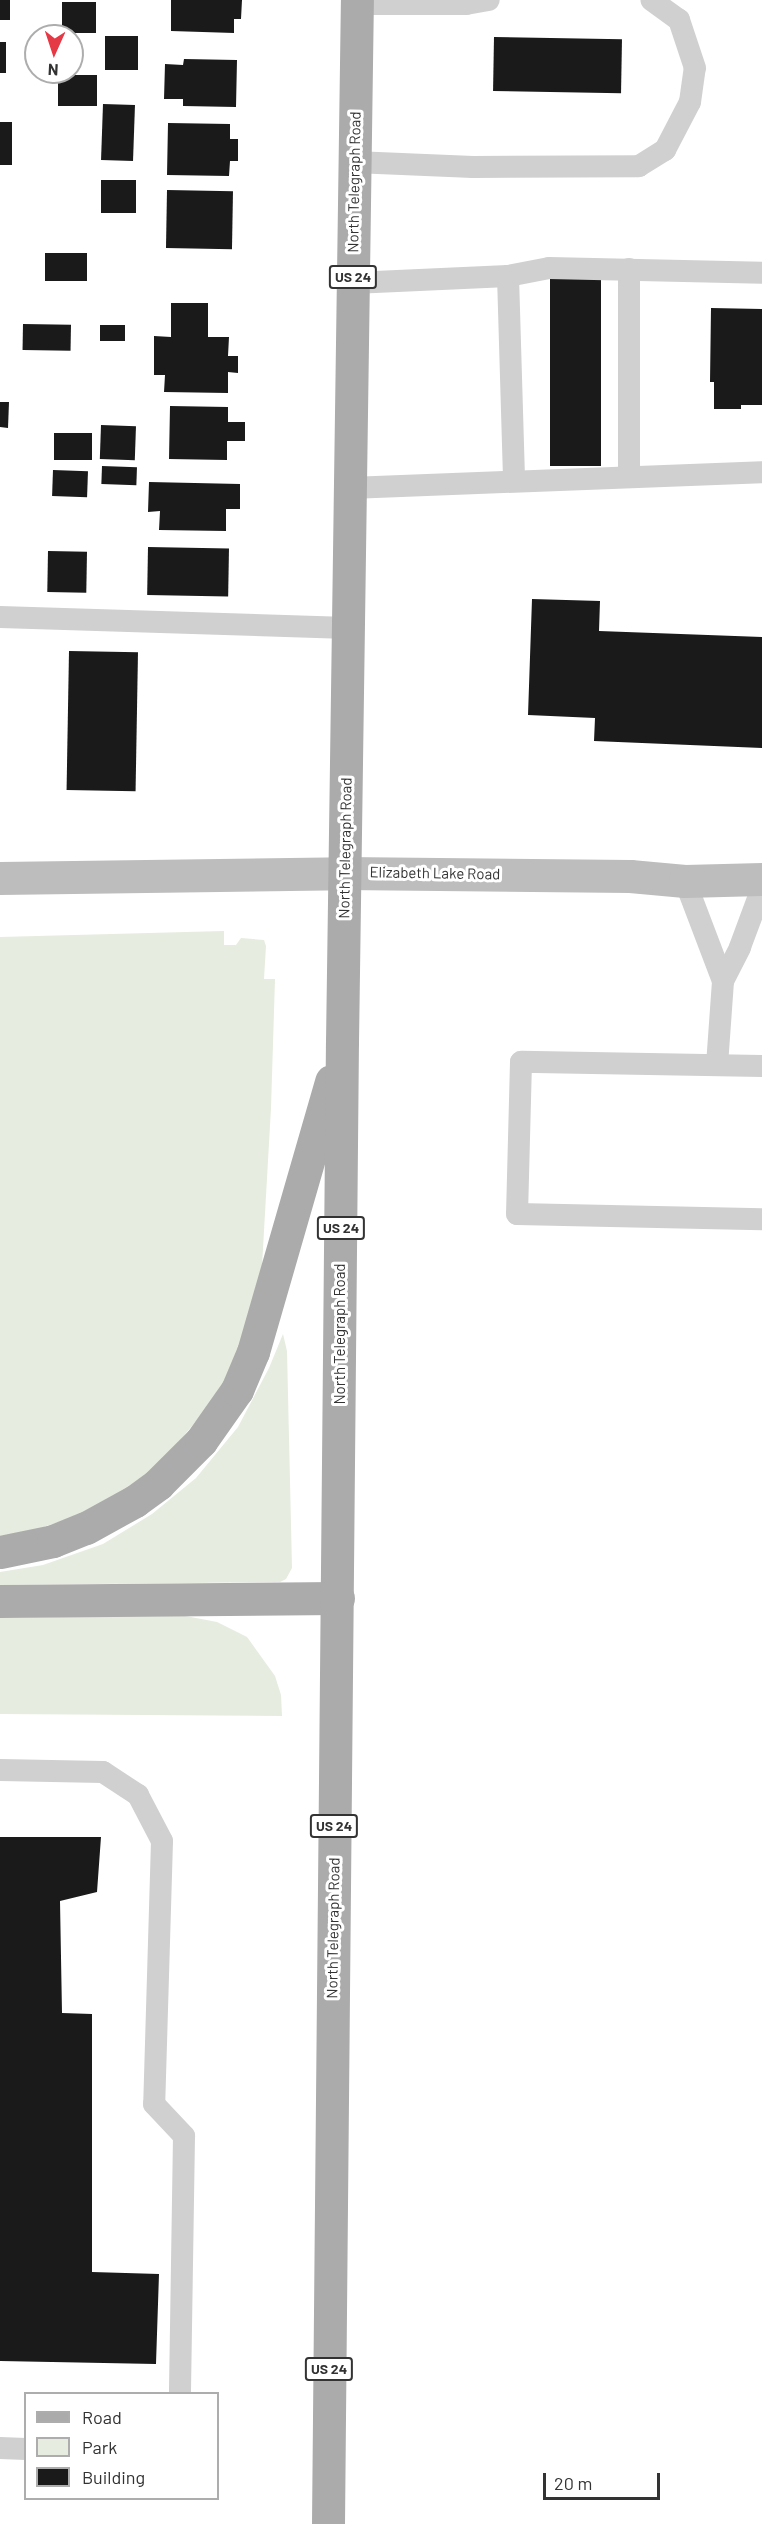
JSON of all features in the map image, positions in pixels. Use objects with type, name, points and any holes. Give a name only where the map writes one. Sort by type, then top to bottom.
[{"type":"main road","name":"North Telegraph Road","points":[[328,2524],[329,2213],[338,1598],[342,1042],[357,2]]},
{"type":"main road","name":"Elizabeth Lake Road","points":[[0,878],[344,873],[630,876],[685,881],[762,879]]},
{"type":"main road","points":[[0,1552],[53,1541],[86,1528],[135,1501],[158,1484],[201,1441],[237,1390],[253,1352],[342,1042]]},
{"type":"main road","points":[[0,1601],[338,1598]]},
{"type":"lane","points":[[357,2],[466,4],[489,0]]},
{"type":"lane","points":[[354,162],[473,167],[639,166],[665,150],[690,102],[695,68],[679,20],[651,0]]},
{"type":"lane","points":[[353,283],[507,276],[549,267],[762,273]]},
{"type":"lane","points":[[629,269],[629,477]]},
{"type":"lane","points":[[507,276],[514,481]]},
{"type":"lane","points":[[350,488],[762,472]]},
{"type":"lane","points":[[0,618],[348,628]]},
{"type":"lane","points":[[685,881],[723,981]]},
{"type":"lane","points":[[717,1065],[723,981],[740,946],[762,888]]},
{"type":"lane","points":[[762,1066],[521,1062],[517,1214],[762,1219]]},
{"type":"lane","points":[[0,1770],[103,1773],[138,1795],[162,1841],[154,2104],[184,2136],[180,2392]]},
{"type":"lane","points":[[0,2448],[24,2449]]},
{"type":"green space","points":[[224,931],[224,945],[236,945],[241,938],[264,940],[266,946],[264,979],[275,979],[271,1108],[262,1266],[237,1363],[214,1399],[169,1454],[128,1489],[82,1514],[35,1530],[0,1536],[0,937]]},
{"type":"green space","points":[[283,1334],[287,1351],[292,1568],[286,1579],[280,1582],[0,1585],[0,1572],[43,1565],[103,1544],[152,1514],[196,1478],[238,1427],[269,1368]]},
{"type":"green space","points":[[180,1615],[217,1622],[247,1637],[275,1676],[281,1695],[282,1716],[0,1714],[0,1618]]},
{"type":"building","points":[[0,0],[10,0],[10,20],[0,20]]},
{"type":"building","points":[[171,0],[242,0],[241,19],[234,19],[234,33],[171,31]]},
{"type":"building","points":[[62,2],[96,2],[96,33],[84,33],[84,24],[62,24]]},
{"type":"building","points":[[105,36],[138,36],[138,70],[105,70]]},
{"type":"building","points":[[494,37],[622,39],[621,93],[493,91]]},
{"type":"building","points":[[0,42],[6,42],[6,73],[0,73]]},
{"type":"building","points":[[184,59],[237,60],[236,107],[183,106],[183,99],[164,99],[165,64],[183,65]]},
{"type":"building","points":[[84,75],[97,75],[97,106],[58,106],[58,84],[84,84]]},
{"type":"building","points":[[103,104],[135,105],[133,161],[101,160]]},
{"type":"building","points":[[0,122],[12,122],[12,165],[0,165]]},
{"type":"building","points":[[168,123],[230,124],[230,139],[238,139],[238,161],[230,161],[229,176],[167,175]]},
{"type":"building","points":[[101,180],[136,180],[136,213],[101,213]]},
{"type":"building","points":[[167,190],[233,191],[232,249],[166,248]]},
{"type":"building","points":[[45,253],[87,253],[87,281],[45,281]]},
{"type":"building","points":[[550,279],[601,279],[601,466],[550,466]]},
{"type":"building","points":[[171,303],[208,303],[208,337],[229,337],[228,356],[238,356],[238,373],[228,372],[228,393],[164,392],[165,375],[154,375],[154,336],[171,337]]},
{"type":"building","points":[[711,308],[762,309],[762,405],[741,405],[741,409],[714,409],[714,382],[710,382]]},
{"type":"building","points":[[23,324],[71,325],[71,351],[23,350]]},
{"type":"building","points":[[100,325],[125,325],[125,341],[100,341]]},
{"type":"building","points":[[0,402],[9,402],[8,428],[0,427]]},
{"type":"building","points":[[170,406],[228,407],[228,422],[245,422],[245,441],[227,441],[227,460],[169,459]]},
{"type":"building","points":[[101,425],[136,426],[135,460],[100,459]]},
{"type":"building","points":[[54,433],[92,433],[92,460],[54,460]]},
{"type":"building","points":[[102,466],[137,467],[136,485],[101,484]]},
{"type":"building","points":[[53,470],[88,471],[87,497],[52,496]]},
{"type":"building","points":[[149,482],[240,484],[240,509],[226,509],[226,531],[159,530],[160,511],[148,512]]},
{"type":"building","points":[[148,547],[229,548],[228,596],[147,595]]},
{"type":"building","points":[[48,551],[87,552],[86,593],[47,592]]},
{"type":"building","points":[[532,599],[600,601],[599,631],[762,637],[762,748],[594,741],[595,718],[528,715]]},
{"type":"building","points":[[69,651],[138,652],[136,791],[67,790]]},
{"type":"building","points":[[0,1837],[101,1837],[97,1892],[60,1901],[62,2013],[92,2014],[92,2272],[159,2274],[156,2364],[0,2361]]}]
